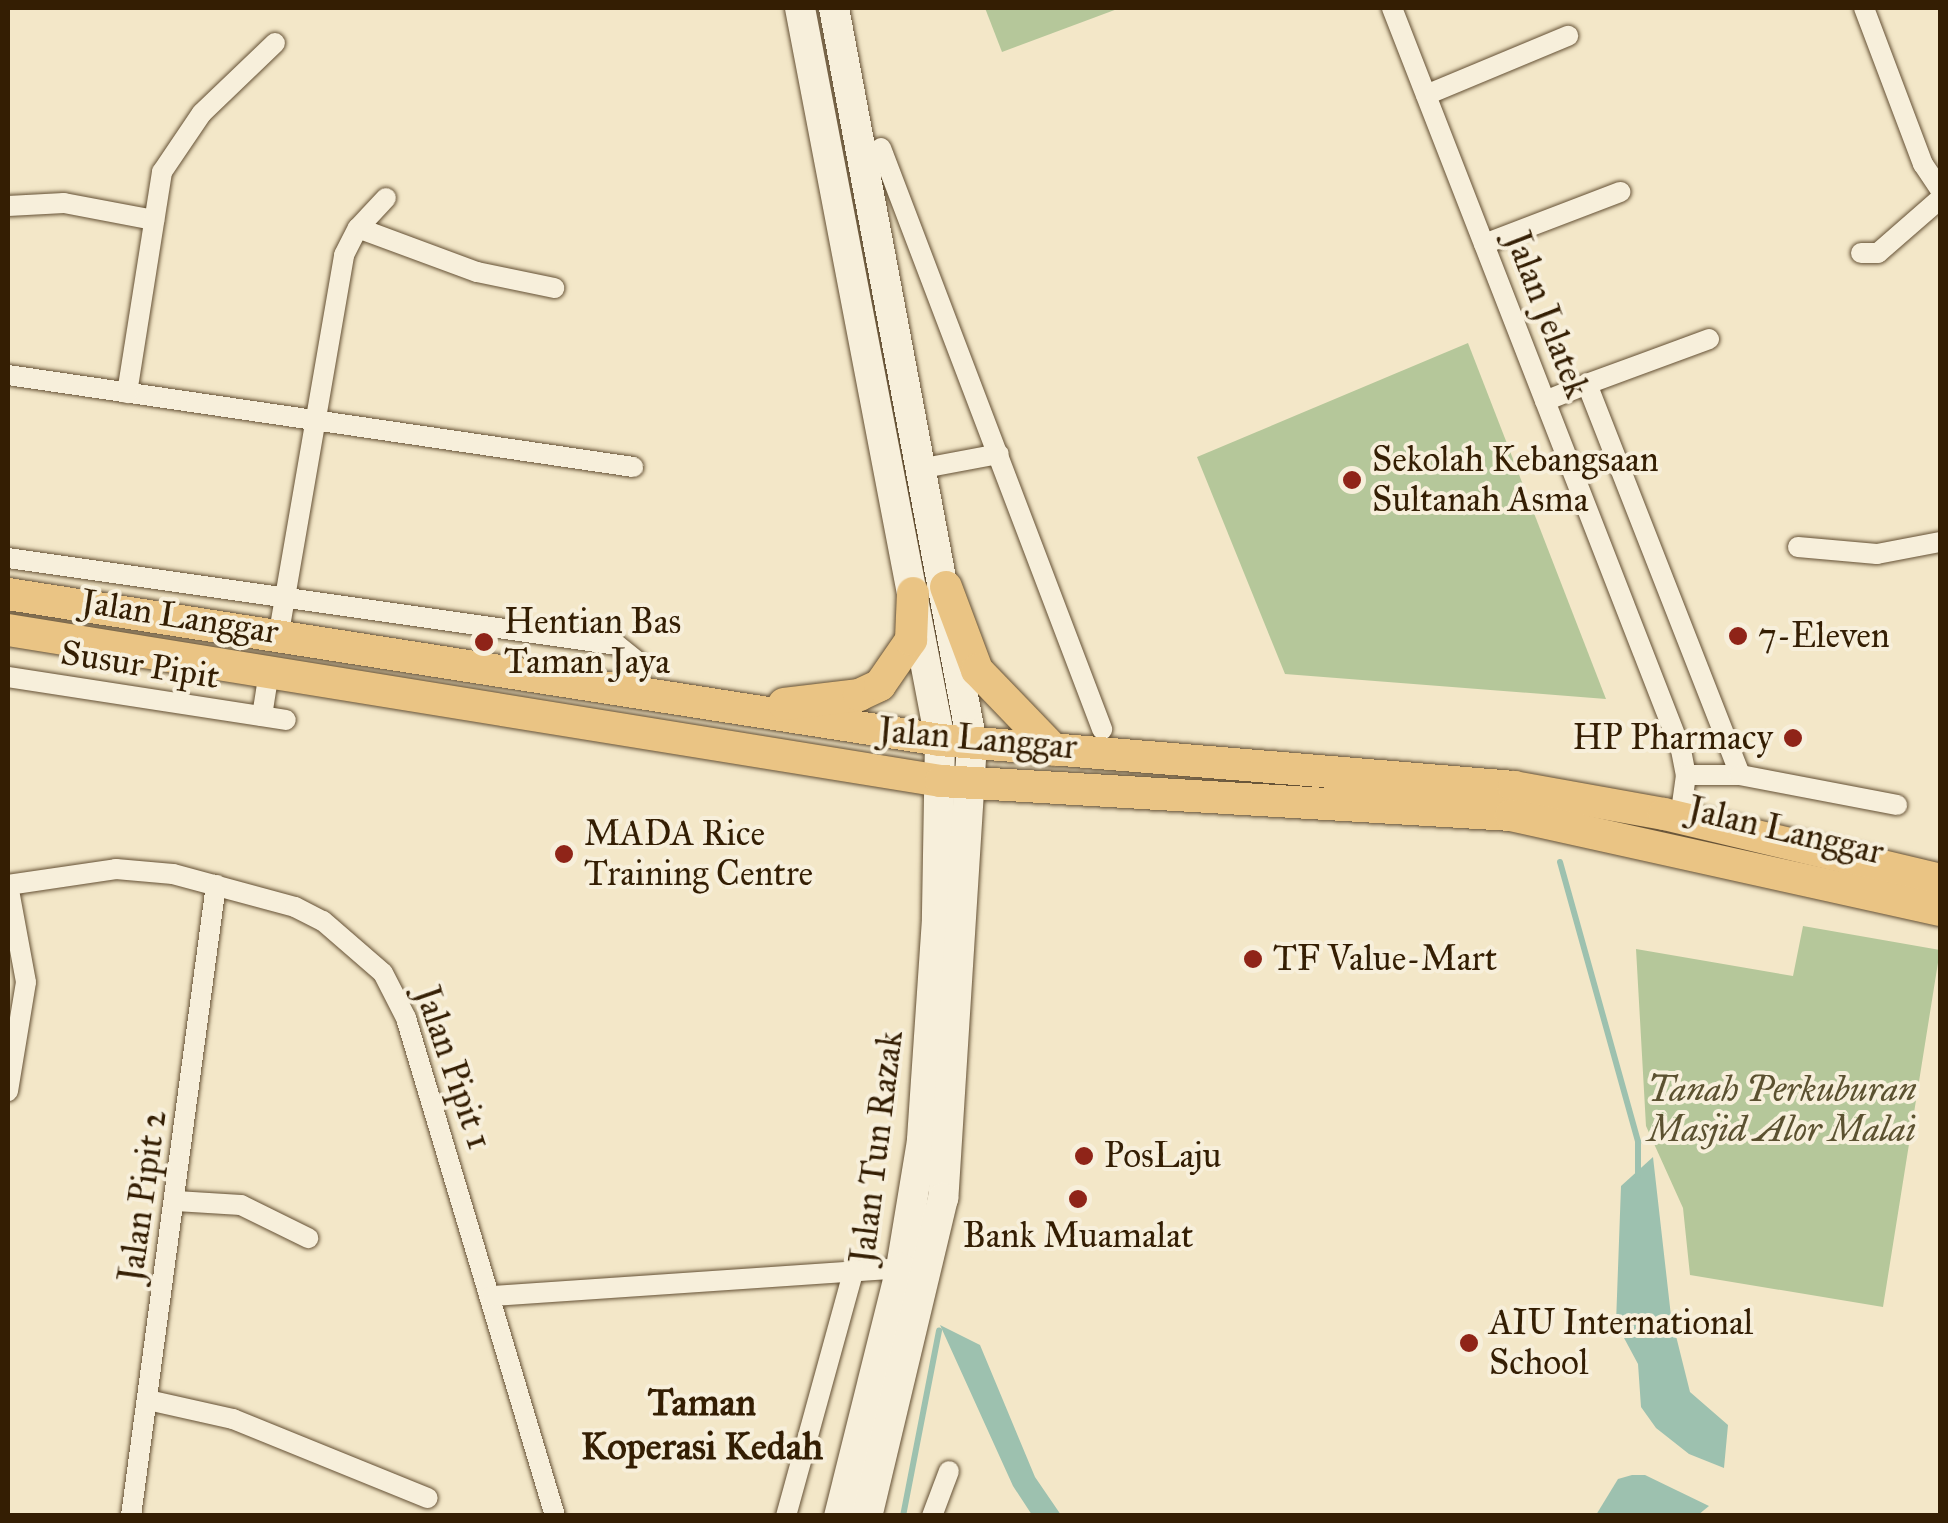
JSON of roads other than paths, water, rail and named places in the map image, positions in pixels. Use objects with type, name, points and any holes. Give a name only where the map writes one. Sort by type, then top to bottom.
[{"type":"main road","points":[[800,8],[913,593],[956,742]]},
{"type":"main road","points":[[834,8],[946,587],[956,782]]},
{"type":"main road","points":[[946,587],[977,670],[1054,750]]},
{"type":"main road","points":[[729,708],[834,700],[880,685],[911,640],[913,593]]},
{"type":"main road","name":"Jalan Langgar","points":[[8,594],[286,624],[635,694],[956,742],[1476,783],[1680,818],[1940,880]]},
{"type":"main road","points":[[282,674],[280,659],[286,624]]},
{"type":"main road","name":"Jalan Langgar","points":[[8,630],[956,782],[1474,810],[1581,826],[1860,887],[1940,910]]},
{"type":"main road","name":"Jalan Tun Razak","points":[[838,1516],[901,1268],[929,1056],[956,782]]},
{"type":"main road","name":"Jalan Tun Razak","points":[[867,1516],[939,1225],[958,1042],[956,782]]},
{"type":"main road","points":[[1860,887],[1940,923]]},
{"type":"street","name":"Jalan Jelatek","points":[[1392,8],[1686,775],[1680,818]]},
{"type":"street","points":[[1864,8],[1922,164],[1940,189]]},
{"type":"street","points":[[1426,94],[1568,36]]},
{"type":"street","points":[[128,393],[162,172],[182,137],[275,43]]},
{"type":"street","points":[[880,148],[1102,729]]},
{"type":"street","points":[[1484,244],[1620,192]]},
{"type":"street","points":[[286,624],[312,424],[344,255],[358,228],[386,198]]},
{"type":"street","points":[[1862,254],[1878,254],[1940,199]]},
{"type":"street","points":[[8,206],[64,203],[154,220]]},
{"type":"street","points":[[358,228],[477,272],[554,288]]},
{"type":"street","points":[[1545,401],[1708,339]]},
{"type":"street","points":[[8,375],[312,424],[633,467]]},
{"type":"street","points":[[1587,384],[1740,775]]},
{"type":"street","points":[[924,468],[999,454]]},
{"type":"street","points":[[1798,547],[1876,554],[1940,542]]},
{"type":"street","points":[[8,558],[286,624],[616,645],[640,663],[635,694]]},
{"type":"street","name":"Susur Pipit","points":[[262,716],[282,674]]},
{"type":"street","name":"Susur Pipit","points":[[8,678],[286,720]]},
{"type":"street","points":[[1686,775],[1740,775],[1898,805]]},
{"type":"street","name":"Jalan Pipit 1","points":[[8,885],[116,869],[216,885],[323,920],[383,973],[406,1018],[555,1516]]},
{"type":"street","points":[[8,885],[26,982],[8,1091]]},
{"type":"street","name":"Jalan Pipit 2","points":[[131,1516],[216,885]]},
{"type":"street","points":[[176,1201],[241,1204],[308,1238]]},
{"type":"street","points":[[492,1296],[901,1268]]},
{"type":"street","points":[[786,1516],[854,1269]]},
{"type":"street","points":[[148,1400],[233,1419],[428,1498]]},
{"type":"street","points":[[932,1516],[948,1471]]},
{"type":"waterway","points":[[1560,862],[1638,1142],[1638,1175]]},
{"type":"waterway","points":[[903,1516],[939,1330]]},
{"type":"place","name":"Sekolah Kebangsaan Sultanah Asma","points":[[1352,480]]},
{"type":"place","name":"7-Eleven","points":[[1738,636]]},
{"type":"place","name":"Hentian Bas Taman Jaya","points":[[484,642]]},
{"type":"place","name":"HP Pharmacy","points":[[1793,738]]},
{"type":"place","name":"MADA Rice Training Centre","points":[[564,854]]},
{"type":"place","name":"TF Value-Mart","points":[[1253,959]]},
{"type":"place","name":"PosLaju","points":[[1084,1156]]},
{"type":"place","name":"Bank Muamalat","points":[[1078,1199]]},
{"type":"place","name":"AIU International School","points":[[1469,1343]]},
{"type":"district","name":"Taman Koperasi Kedah","points":[[702,1425]]},
{"type":"park label","name":"Tanah Perkuburan Masjid Alor Malai","points":[[1782,1110]]}]
